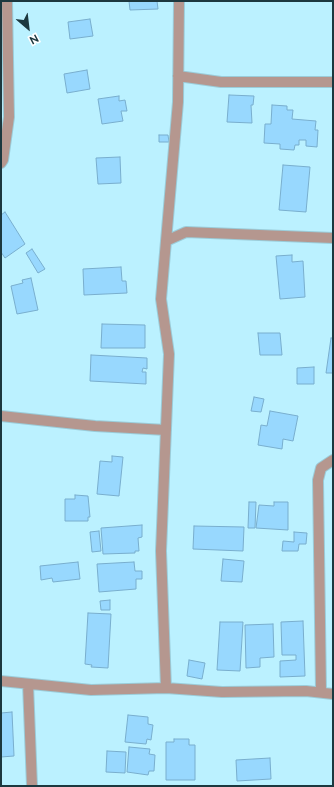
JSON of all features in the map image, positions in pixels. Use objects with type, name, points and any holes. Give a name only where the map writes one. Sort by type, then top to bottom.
[{"type":"street","points":[[1,163],[3,160],[9,117],[8,1]]},
{"type":"street","points":[[166,688],[161,551],[169,354],[161,299],[178,102],[179,1]]},
{"type":"street","points":[[178,76],[221,82],[333,82]]},
{"type":"street","points":[[166,241],[186,232],[333,238]]},
{"type":"street","points":[[1,416],[95,426],[166,430]]},
{"type":"street","points":[[321,692],[318,480],[322,468],[333,460]]},
{"type":"street","points":[[1,681],[91,690],[166,688],[222,692],[321,692],[333,694]]},
{"type":"street","points":[[28,684],[32,786]]},
{"type":"building","points":[[129,1],[157,1],[158,9],[130,10]]},
{"type":"building","points":[[90,19],[93,36],[70,39],[68,22]]},
{"type":"building","points":[[87,70],[90,89],[67,93],[64,74]]},
{"type":"building","points":[[229,95],[254,96],[253,105],[251,105],[252,123],[227,122]]},
{"type":"building","points":[[119,96],[119,101],[125,100],[127,111],[121,111],[123,121],[102,124],[98,99]]},
{"type":"building","points":[[272,105],[287,106],[287,110],[293,110],[292,119],[316,121],[315,130],[318,130],[317,147],[306,146],[306,140],[299,140],[299,145],[295,145],[294,150],[280,149],[280,144],[264,143],[265,124],[271,124]]},
{"type":"building","points":[[159,135],[168,135],[169,142],[159,142]]},
{"type":"building","points":[[120,157],[121,183],[98,184],[96,158]]},
{"type":"building","points":[[283,165],[310,167],[306,212],[279,210]]},
{"type":"building","points":[[5,212],[25,244],[5,258],[1,252],[1,215]]},
{"type":"building","points":[[32,249],[45,269],[38,273],[26,253]]},
{"type":"building","points":[[292,255],[292,262],[303,261],[305,297],[280,299],[276,256]]},
{"type":"building","points":[[121,267],[122,281],[126,281],[127,293],[84,295],[83,269]]},
{"type":"building","points":[[31,278],[38,310],[17,314],[11,286],[23,283],[22,280]]},
{"type":"building","points":[[102,324],[145,325],[145,348],[101,348]]},
{"type":"building","points":[[258,333],[280,333],[282,355],[260,355]]},
{"type":"building","points":[[331,338],[333,338],[333,373],[326,373]]},
{"type":"building","points":[[91,355],[147,358],[147,369],[143,368],[142,372],[146,372],[146,384],[90,381]]},
{"type":"building","points":[[314,367],[314,384],[297,384],[297,368]]},
{"type":"building","points":[[254,397],[264,399],[261,412],[251,411]]},
{"type":"building","points":[[270,411],[298,416],[293,441],[283,439],[282,449],[258,445],[261,425],[267,426]]},
{"type":"building","points":[[112,456],[123,457],[119,496],[97,494],[100,461],[112,462]]},
{"type":"building","points":[[75,495],[88,496],[90,517],[88,517],[88,521],[65,521],[65,499],[75,499]]},
{"type":"building","points":[[249,502],[256,502],[255,528],[248,528]]},
{"type":"building","points":[[274,502],[288,502],[288,530],[256,528],[259,505],[274,506]]},
{"type":"building","points":[[142,525],[142,537],[138,538],[139,551],[135,551],[135,553],[103,554],[101,528]]},
{"type":"building","points":[[194,526],[244,527],[243,551],[193,549]]},
{"type":"building","points":[[99,531],[101,551],[92,552],[90,532]]},
{"type":"building","points":[[294,532],[307,533],[306,544],[299,544],[298,551],[282,551],[283,541],[294,542]]},
{"type":"building","points":[[223,559],[244,561],[242,582],[221,581]]},
{"type":"building","points":[[78,562],[80,579],[53,582],[52,578],[41,580],[40,566]]},
{"type":"building","points":[[134,562],[135,571],[142,571],[142,579],[136,579],[136,589],[99,592],[97,564]]},
{"type":"building","points":[[110,600],[110,610],[101,610],[100,601]]},
{"type":"building","points":[[88,613],[111,614],[108,668],[91,667],[92,665],[85,664]]},
{"type":"building","points":[[303,621],[305,676],[280,677],[280,661],[296,660],[296,655],[282,655],[281,622]]},
{"type":"building","points":[[220,622],[243,622],[240,671],[217,670]]},
{"type":"building","points":[[273,624],[274,657],[260,658],[260,667],[246,668],[245,625]]},
{"type":"building","points":[[189,660],[205,663],[202,679],[187,676]]},
{"type":"building","points":[[12,712],[14,756],[1,757],[1,713]]},
{"type":"building","points":[[128,715],[148,717],[148,724],[153,725],[151,740],[147,739],[146,744],[125,742]]},
{"type":"building","points":[[174,739],[189,739],[189,745],[195,745],[195,780],[166,780],[166,742],[174,742]]},
{"type":"building","points":[[129,747],[150,749],[149,754],[155,755],[154,771],[149,771],[148,775],[127,772]]},
{"type":"building","points":[[107,751],[126,752],[125,773],[106,772]]},
{"type":"building","points":[[270,758],[271,779],[237,781],[236,760]]}]
